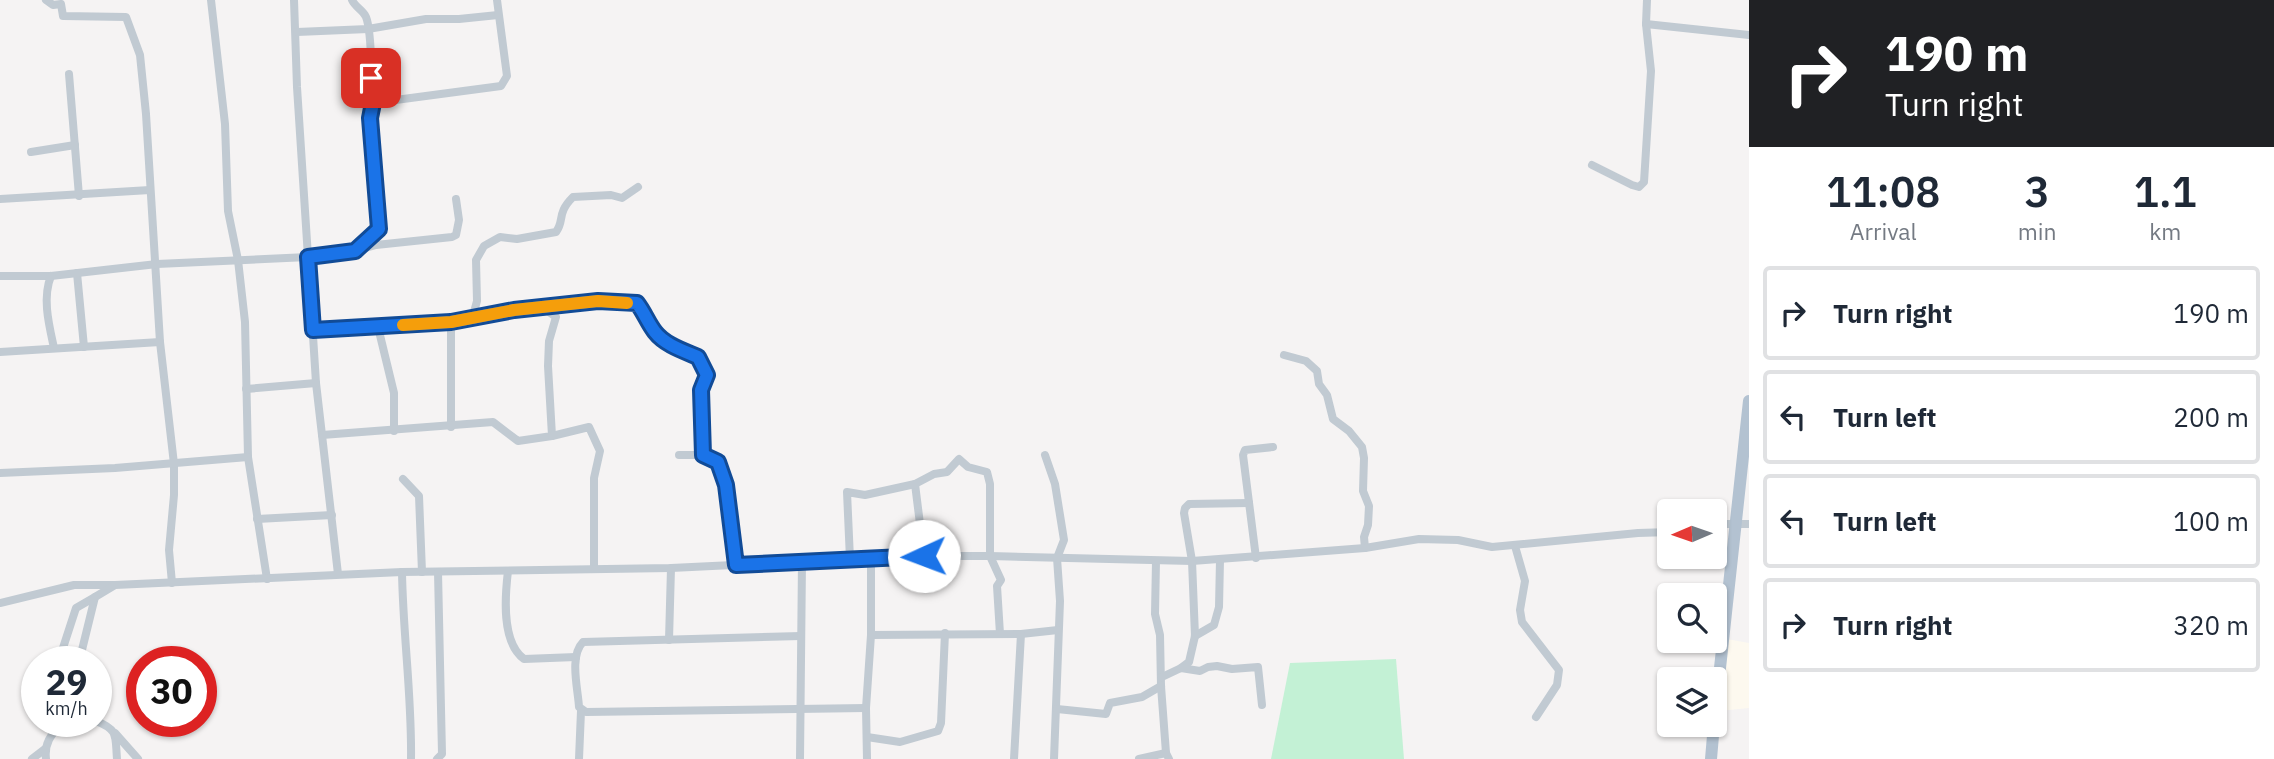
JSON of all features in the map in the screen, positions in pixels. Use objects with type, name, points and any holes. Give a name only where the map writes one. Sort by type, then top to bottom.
[{"type":"main road","points":[[1722,667],[1742,523],[1749,401]]},
{"type":"main road","points":[[1711,759],[1713,737]]},
{"type":"street","points":[[46,0],[53,5],[61,4],[63,16],[126,17],[140,55],[157,264],[160,342],[174,464],[169,551],[172,583]]},
{"type":"street","points":[[211,0],[225,124],[228,211],[239,260],[246,322],[248,457],[267,579]]},
{"type":"street","points":[[294,0],[316,383],[338,574]]},
{"type":"street","points":[[352,0],[365,15],[368,29],[373,103],[370,118],[379,229],[355,251]]},
{"type":"street","points":[[373,103],[501,86],[507,76],[497,0]]},
{"type":"street","points":[[1592,165],[1632,185],[1640,187],[1644,182],[1651,71],[1646,24],[1647,0]]},
{"type":"street","points":[[297,32],[368,29],[426,19],[498,15]]},
{"type":"street","points":[[1646,24],[1749,35]]},
{"type":"street","points":[[69,74],[79,195]]},
{"type":"street","points":[[31,152],[75,145]]},
{"type":"street","points":[[472,319],[477,301],[475,260],[484,246],[500,237],[517,239],[556,232],[560,227],[563,207],[573,197],[611,195],[622,198],[638,187]]},
{"type":"street","points":[[0,199],[150,190]]},
{"type":"street","points":[[0,276],[51,276],[157,264],[308,257],[355,251],[376,245],[452,237],[456,235],[459,220],[456,200]]},
{"type":"street","points":[[77,272],[84,347]]},
{"type":"street","points":[[51,276],[46,287],[48,324],[54,348]]},
{"type":"street","points":[[313,330],[451,322],[514,310],[598,301],[637,303],[649,318],[655,332],[683,352],[698,357],[707,375],[701,390],[703,455]]},
{"type":"street","points":[[542,307],[556,317],[549,341],[548,366],[552,436]]},
{"type":"street","points":[[451,322],[451,427]]},
{"type":"street","points":[[378,327],[394,393],[394,431]]},
{"type":"street","points":[[0,352],[160,342]]},
{"type":"street","points":[[1284,355],[1306,361],[1317,371],[1319,384],[1327,395],[1333,419],[1349,431],[1362,447],[1363,491],[1369,506],[1368,526],[1364,537],[1366,548]]},
{"type":"street","points":[[246,389],[316,383]]},
{"type":"street","points":[[322,435],[493,422],[518,441],[589,427],[600,451],[594,478],[594,569]]},
{"type":"street","points":[[1256,558],[1243,455],[1245,450],[1273,447]]},
{"type":"street","points":[[679,455],[703,455],[718,462],[726,485],[736,565]]},
{"type":"street","points":[[1045,455],[1055,484],[1063,540],[1058,558],[1054,759]]},
{"type":"street","points":[[0,473],[174,464],[248,457]]},
{"type":"street","points":[[850,559],[847,492],[865,495],[915,484],[934,474],[947,472],[959,459],[968,467],[987,472],[990,484],[990,556],[1001,580],[997,586],[1000,634]]},
{"type":"street","points":[[403,479],[419,496],[422,572]]},
{"type":"street","points":[[915,484],[924,556]]},
{"type":"street","points":[[1057,709],[1105,714],[1110,703],[1142,697],[1189,662],[1195,636],[1192,561],[1185,508],[1189,504],[1249,503]]},
{"type":"street","points":[[257,519],[331,515]]},
{"type":"street","points":[[0,603],[74,585],[402,572],[671,568],[924,556],[1192,561],[1366,548],[1419,540],[1458,540],[1492,547],[1657,532]]},
{"type":"street","points":[[1515,545],[1524,581],[1520,610],[1522,622],[1559,670],[1557,685],[1536,717]]},
{"type":"street","points":[[867,759],[866,708],[872,635],[871,558]]},
{"type":"street","points":[[1195,636],[1214,625],[1219,607],[1220,560]]},
{"type":"street","points":[[800,759],[802,561]]},
{"type":"street","points":[[1139,759],[1168,756],[1161,682],[1160,635],[1155,614],[1156,561]]},
{"type":"street","points":[[669,640],[671,568]]},
{"type":"street","points":[[508,571],[506,589],[509,631],[517,654],[524,659],[576,657]]},
{"type":"street","points":[[402,572],[402,619],[412,722],[411,759]]},
{"type":"street","points":[[438,572],[442,754],[438,759]]},
{"type":"street","points":[[64,646],[76,608],[115,585]]},
{"type":"street","points":[[83,646],[95,597]]},
{"type":"street","points":[[872,635],[1021,634],[1058,630]]},
{"type":"street","points":[[867,737],[900,742],[938,731],[941,723],[945,633]]},
{"type":"street","points":[[1014,759],[1021,634]]},
{"type":"street","points":[[579,759],[581,710],[576,657],[583,642],[801,636]]},
{"type":"street","points":[[1181,668],[1200,671],[1217,666],[1232,669],[1258,667],[1262,705]]},
{"type":"street","points":[[581,710],[866,708]]},
{"type":"street","points":[[112,728],[138,759]]},
{"type":"street","points":[[115,733],[117,759]]},
{"type":"street","points":[[32,759],[45,754],[50,737]]},
{"type":"shaded area","points":[[1727,639],[1749,643],[1749,708],[1727,710],[1727,667],[1724,667]]},
{"type":"green space","points":[[1396,659],[1404,759],[1271,759],[1290,663]]},
{"type":"slow traffic","points":[[403,325],[451,322],[514,310],[598,301],[627,303]]},
{"type":"route","points":[[371,78],[373,103],[370,118],[379,229],[355,251],[308,257],[313,330],[451,322],[514,310],[598,301],[637,303],[649,318],[655,332],[683,352],[698,357],[707,375],[701,390],[701,443],[703,455],[718,462],[726,485],[736,565],[924,556]]}]
